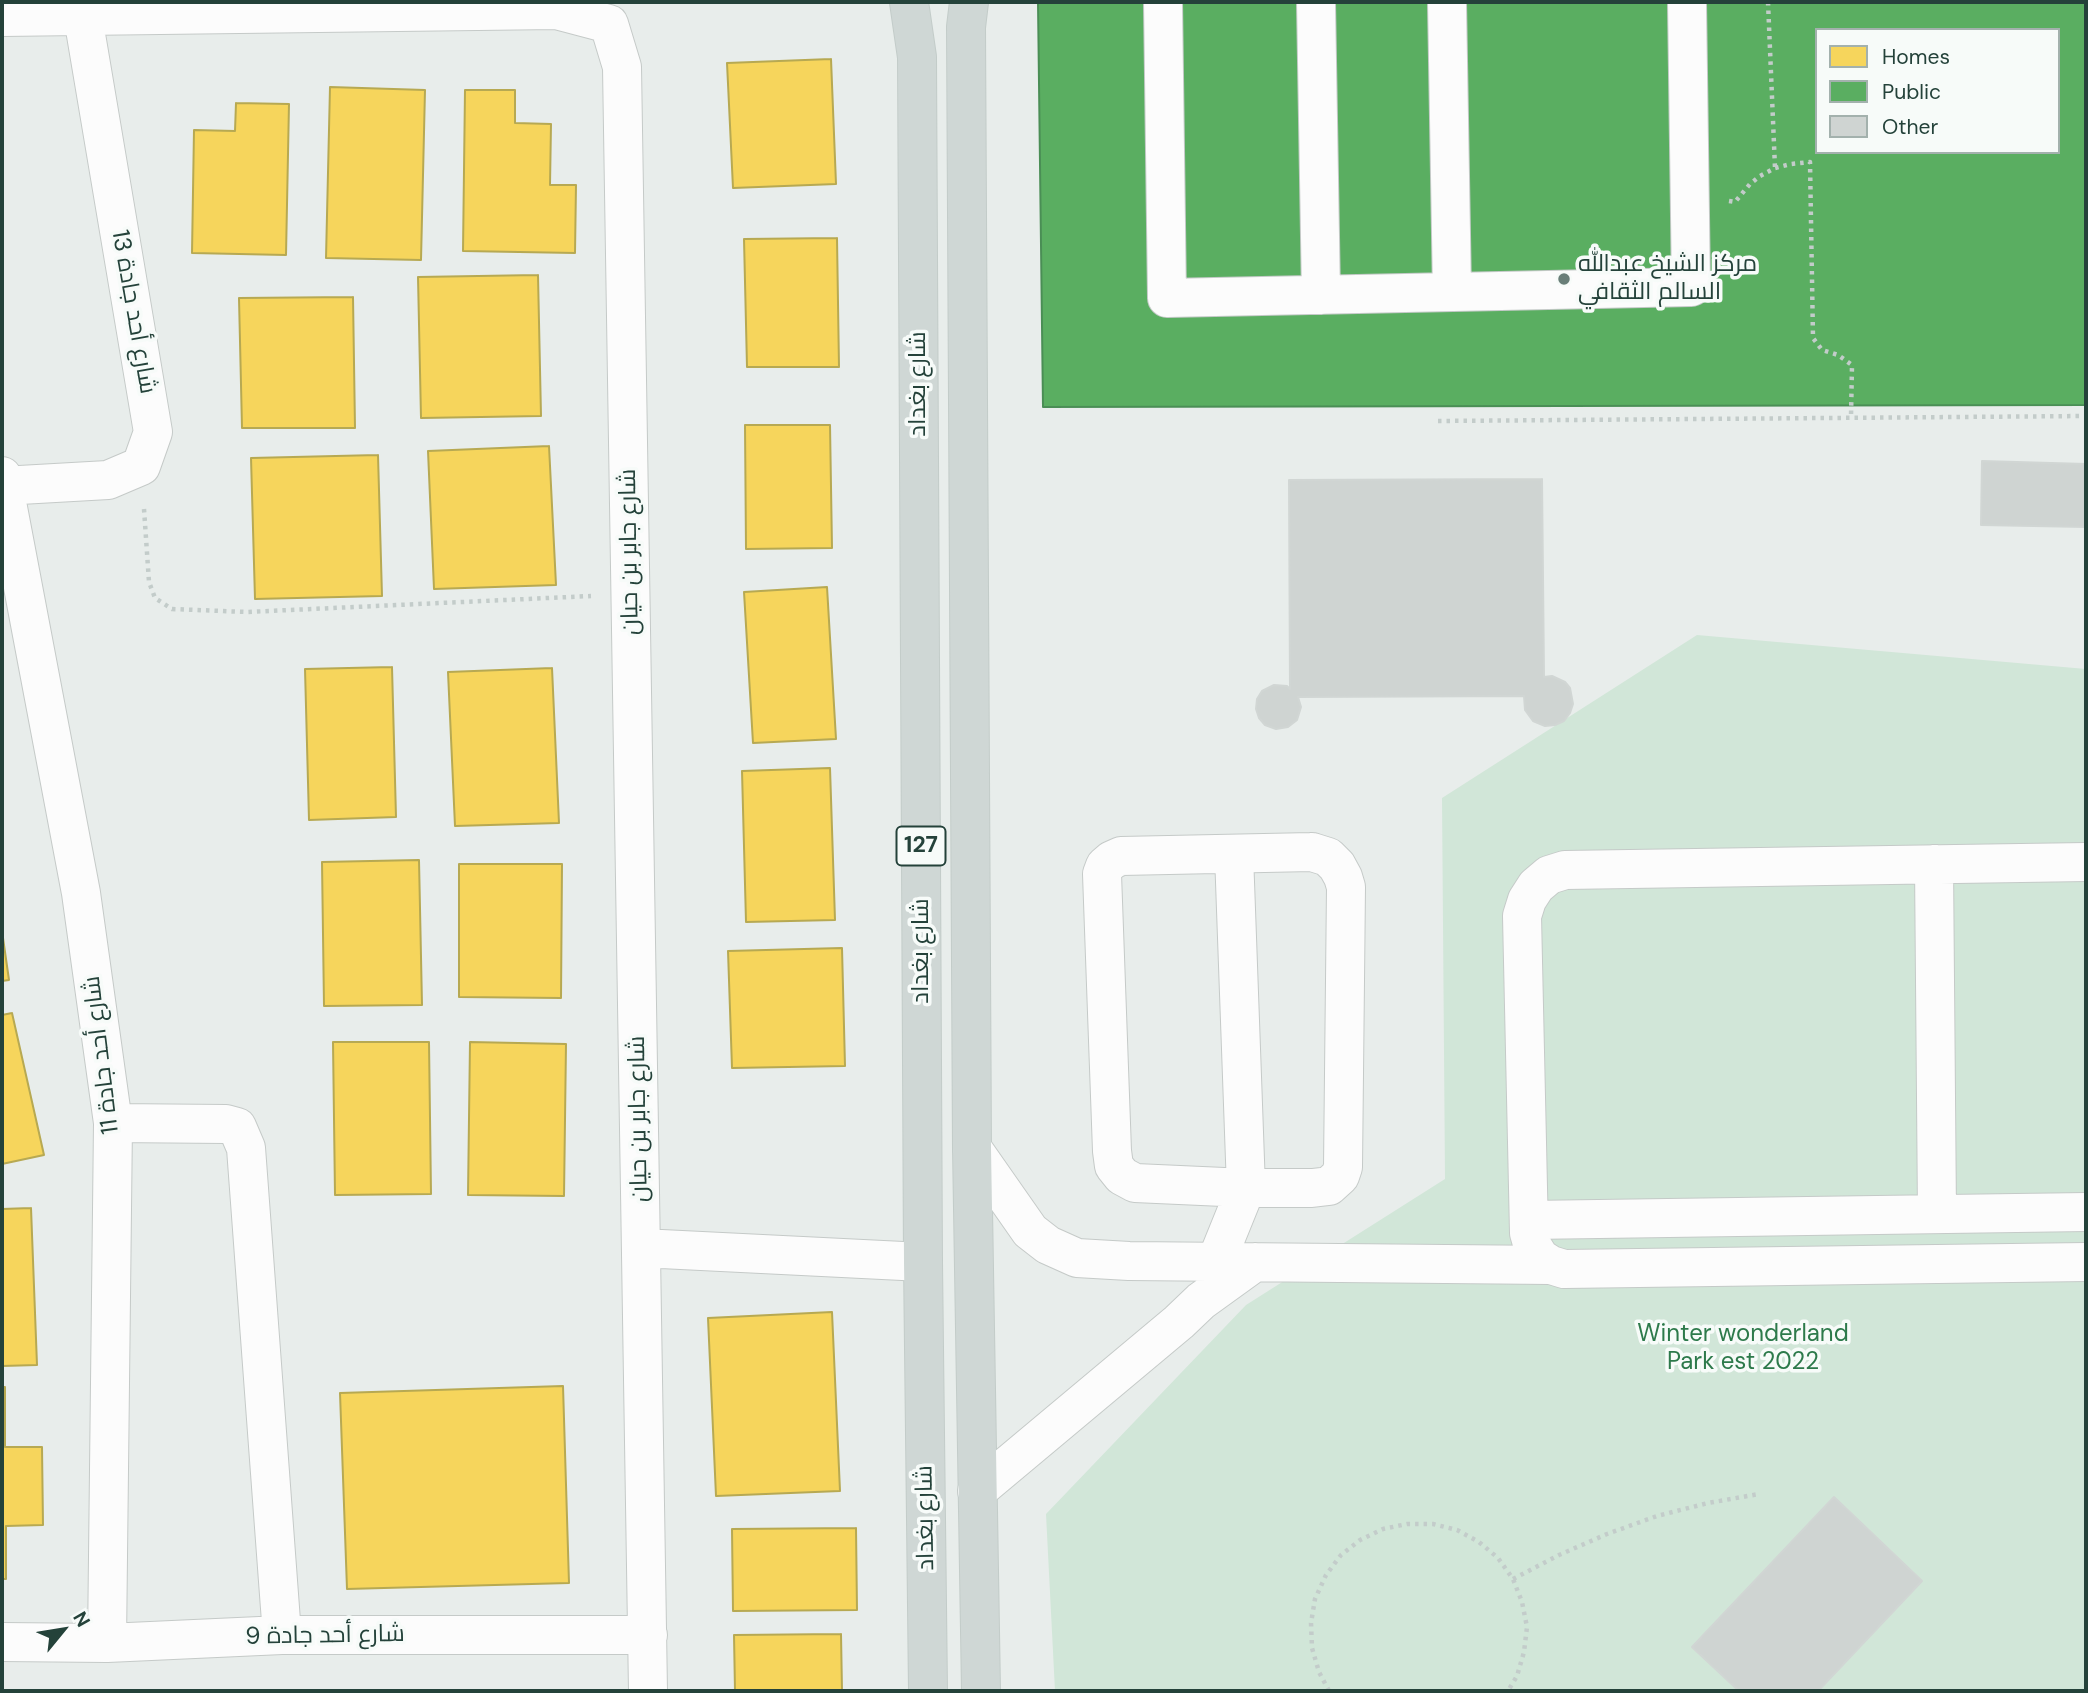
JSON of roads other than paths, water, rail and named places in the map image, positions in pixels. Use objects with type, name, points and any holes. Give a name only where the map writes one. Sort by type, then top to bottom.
[{"type":"main road","name":"شارع بغداد","points":[[909,2],[917,71],[928,1691]]},
{"type":"main road","name":"شارع بغداد","points":[[969,2],[966,41],[972,1148],[981,1691]]},
{"type":"street","points":[[1163,2],[1167,298],[1691,287],[1687,2]]},
{"type":"street","points":[[1316,2],[1321,295]]},
{"type":"street","points":[[1447,2],[1452,292]]},
{"type":"street","name":"شارع جابر بن حيان","points":[[2,17],[556,10],[609,24],[622,67],[648,1691]]},
{"type":"street","name":"شارع أحد جادة 13","points":[[3,482],[108,480],[141,466],[153,432],[83,18]]},
{"type":"street","name":"شارع أحد جادة 11","points":[[3,482],[81,893],[113,1123],[107,1643]]},
{"type":"street","points":[[1312,852],[1328,857],[1337,866],[1346,887],[1343,1167],[1340,1176],[1329,1186],[1246,1188],[1135,1183],[1122,1176],[1114,1166],[1101,874],[1105,866],[1121,856],[1312,852]]},
{"type":"street","points":[[1216,1262],[1246,1188],[1234,854]]},
{"type":"street","points":[[2086,862],[1565,870],[1549,875],[1536,886],[1527,900],[1522,916],[1529,1233],[1540,1258],[1551,1265],[1564,1269],[2086,1262]]},
{"type":"street","points":[[1934,864],[1937,1214]]},
{"type":"street","points":[[113,1123],[226,1124],[237,1127],[246,1148],[282,1635]]},
{"type":"street","points":[[972,1148],[1030,1231],[1048,1245],[1077,1258],[1129,1261],[1551,1265]]},
{"type":"street","points":[[1529,1220],[2086,1212]]},
{"type":"street","points":[[641,1248],[923,1262]]},
{"type":"street","points":[[977,1491],[1201,1301],[1255,1262]]},
{"type":"street","name":"شارع أحد جادة 9","points":[[2,1642],[107,1643],[282,1635],[648,1635]]},
{"type":"place","name":"مركز الشيخ عبدالله السالم الثقافي","points":[[1564,279]]},
{"type":"park label","name":"Winter wonderland Park est 2022","points":[[1743,1349]]}]
